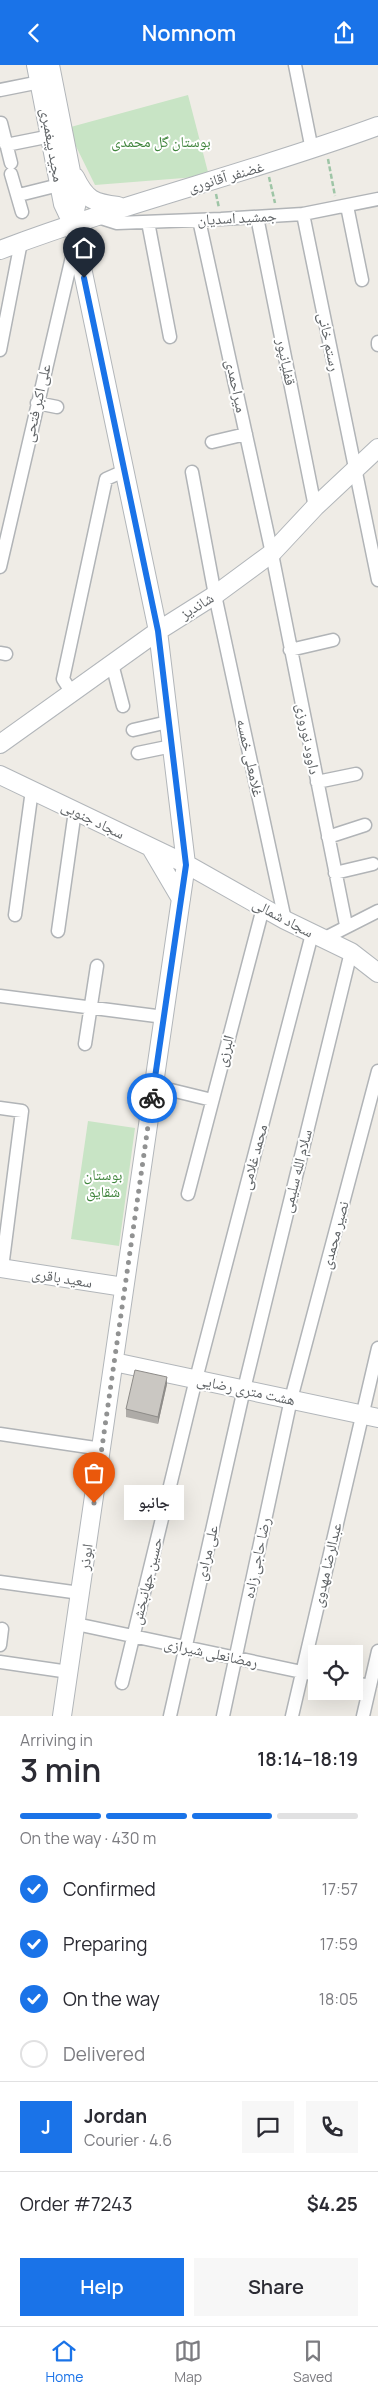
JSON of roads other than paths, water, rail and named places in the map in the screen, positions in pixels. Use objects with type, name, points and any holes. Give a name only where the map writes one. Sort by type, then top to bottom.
[{"type":"main road","name":"مجید پیغمبری","points":[[50,65],[77,202],[74,231]]},
{"type":"main road","name":"مجید پیغمبری","points":[[38,73],[63,204],[74,231],[158,631],[186,865]]},
{"type":"main road","name":"غضنفر آقانوری","points":[[0,249],[22,241],[74,231],[96,216],[267,165],[378,126]]},
{"type":"main road","points":[[70,164],[77,182],[86,195],[98,204],[126,207]]},
{"type":"main road","name":"شاندیز","points":[[0,744],[158,631],[215,595],[272,553],[316,507],[378,448]]},
{"type":"main road","name":"سجاد جنوبی","points":[[0,775],[186,865]]},
{"type":"main road","points":[[151,847],[181,899]]},
{"type":"main road","name":"سجاد شمالی","points":[[186,865],[285,920],[351,952],[378,973]]},
{"type":"main road","name":"ابوذر","points":[[62,1716],[186,865]]},
{"type":"main road","name":"سعید باقری","points":[[1,1268],[124,1287]]},
{"type":"main road","name":"هشت متری رضایی","points":[[114,1362],[370,1416]]},
{"type":"street","points":[[295,65],[318,148]]},
{"type":"street","points":[[0,91],[38,73]]},
{"type":"street","points":[[1,123],[22,212]]},
{"type":"street","points":[[6,145],[51,135]]},
{"type":"street","points":[[19,195],[59,185]]},
{"type":"street","name":"جمشید اسدیان","points":[[96,216],[117,223],[257,217],[303,214],[378,199]]},
{"type":"street","points":[[342,207],[362,280]]},
{"type":"street","name":"رستم خانی","points":[[303,214],[378,580]]},
{"type":"street","name":"قفلیانپور","points":[[257,217],[316,507]]},
{"type":"street","name":"میراحمدی","points":[[199,220],[272,553]]},
{"type":"street","points":[[148,223],[170,337]]},
{"type":"street","name":"علی اکبر فتحی","points":[[0,567],[74,231]]},
{"type":"street","points":[[0,349],[22,241]]},
{"type":"street","points":[[37,403],[57,407]]},
{"type":"street","points":[[212,442],[246,434]]},
{"type":"street","points":[[72,693],[63,679],[106,479],[124,471]]},
{"type":"street","name":"غلامعلی خمسه","points":[[192,471],[215,595],[285,920]]},
{"type":"street","name":"داوود نوروزی","points":[[272,553],[346,925]]},
{"type":"street","points":[[290,650],[332,640]]},
{"type":"street","points":[[112,664],[123,706]]},
{"type":"street","points":[[133,730],[168,722]]},
{"type":"street","points":[[138,753],[172,746]]},
{"type":"street","points":[[317,782],[356,773]]},
{"type":"street","points":[[15,915],[32,790]]},
{"type":"street","points":[[58,931],[75,811]]},
{"type":"street","points":[[328,837],[365,825]]},
{"type":"street","points":[[335,873],[373,864]]},
{"type":"street","name":"البرزی","points":[[188,1194],[263,908]]},
{"type":"street","points":[[317,936],[378,911]]},
{"type":"street","name":"محمد غلامی","points":[[196,1379],[317,936]]},
{"type":"street","name":"سلام الله سلیمی","points":[[244,1389],[351,952]]},
{"type":"street","points":[[85,1044],[96,966]]},
{"type":"street","points":[[0,996],[164,1017]]},
{"type":"street","name":"نصیر محمدی","points":[[291,1399],[378,1071]]},
{"type":"street","points":[[171,1090],[212,1100]]},
{"type":"street","points":[[0,1108],[22,1111],[1,1268]]},
{"type":"street","name":"عبدالرضا مهدوی","points":[[292,1716],[370,1416],[378,1348]]},
{"type":"street","name":"حسین جهانبخش","points":[[122,1683],[196,1379]]},
{"type":"street","name":"علی مرادی","points":[[170,1716],[244,1389]]},
{"type":"street","name":"رضا حاجی زاده","points":[[223,1716],[291,1399]]},
{"type":"street","points":[[0,1434],[102,1449]]},
{"type":"street","points":[[0,1582],[80,1593]]},
{"type":"street","name":"رمضانعلی شیرازی","points":[[76,1624],[308,1673]]},
{"type":"street","points":[[0,1645],[2,1629]]},
{"type":"street","points":[[362,1716],[378,1651]]},
{"type":"street","points":[[0,1662],[69,1672]]},
{"type":"street","points":[[363,1685],[370,1686]]},
{"type":"place","name":"جانبو","points":[[94,1503]]},
{"type":"park label","name":"بوستان گل محمدی","points":[[161,142]]},
{"type":"park label","name":"بوستان شقایق","points":[[103,1184]]}]
